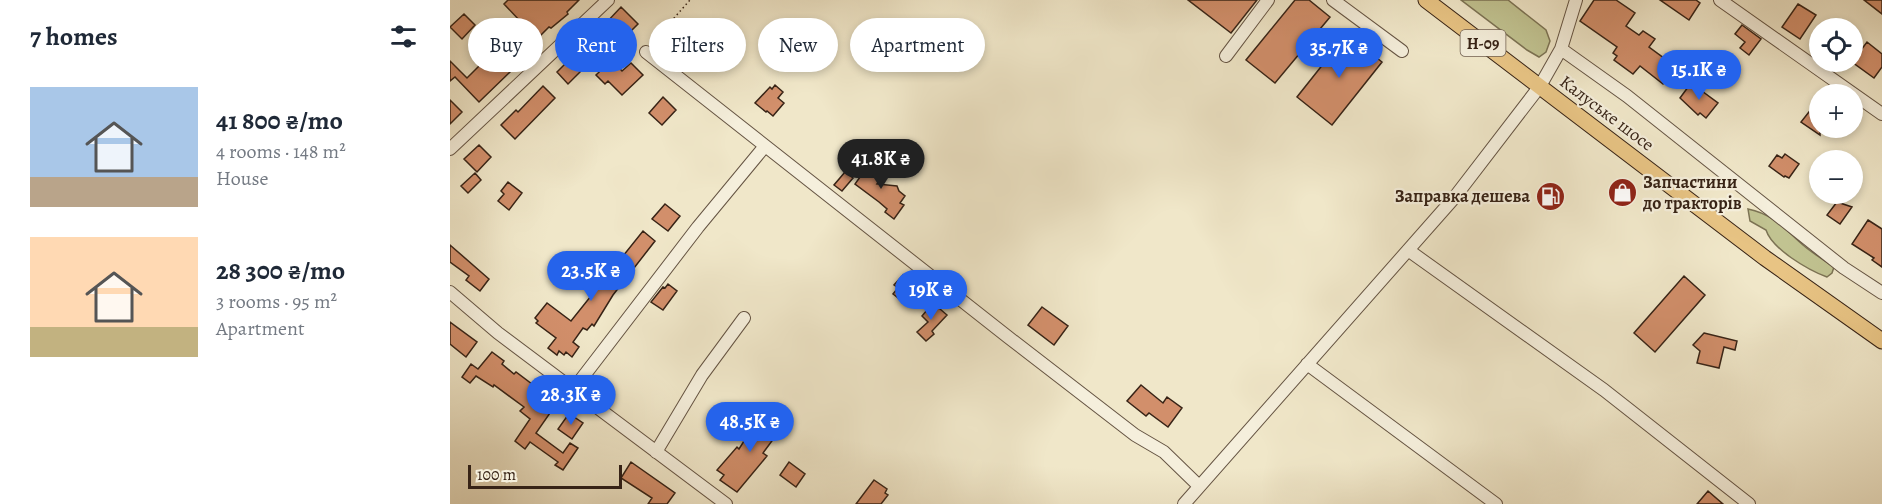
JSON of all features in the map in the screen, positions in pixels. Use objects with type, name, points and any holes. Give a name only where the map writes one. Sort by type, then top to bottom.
[{"type":"main road","name":"Калуське шосе","points":[[1426,0],[1765,258],[1882,341]]},
{"type":"street","points":[[450,148],[608,0]]},
{"type":"street","points":[[1226,56],[1268,0]]},
{"type":"street","points":[[1333,0],[1402,51]]},
{"type":"street","points":[[1184,504],[1454,198],[1540,86],[1561,49],[1576,0]]},
{"type":"street","points":[[1720,0],[1882,114]]},
{"type":"street","points":[[1561,49],[1627,96],[1844,268],[1882,293]]},
{"type":"street","points":[[646,52],[1126,428],[1164,452],[1199,486]]},
{"type":"street","points":[[573,390],[698,227],[765,146]]},
{"type":"street","points":[[1408,250],[1604,390],[1749,504]]},
{"type":"street","points":[[450,292],[498,333],[726,504]]},
{"type":"street","points":[[656,452],[702,375],[744,318]]},
{"type":"street","points":[[1307,364],[1496,504]]},
{"type":"path","points":[[646,52],[657,36],[690,0]]},
{"type":"green space","points":[[1461,0],[1508,0],[1546,30],[1550,41],[1546,52],[1539,57],[1527,50]]},
{"type":"green space","points":[[1748,209],[1765,214],[1778,223],[1834,267],[1832,273],[1827,277],[1819,274],[1783,251],[1775,244],[1766,230],[1750,221]]},
{"type":"building","points":[[508,0],[579,0],[563,18],[555,18],[555,25],[543,33],[543,18],[517,18],[504,4]]},
{"type":"building","points":[[1188,0],[1257,0],[1231,33]]},
{"type":"building","points":[[1295,0],[1309,0],[1330,17],[1275,83],[1246,60]]},
{"type":"building","points":[[1594,0],[1616,0],[1635,13],[1626,26],[1639,35],[1643,31],[1655,39],[1649,47],[1676,67],[1663,84],[1640,66],[1633,74],[1614,60],[1617,56],[1613,53],[1617,47],[1580,21]]},
{"type":"building","points":[[1660,0],[1696,0],[1700,3],[1689,20]]},
{"type":"building","points":[[1864,0],[1882,0],[1882,14]]},
{"type":"building","points":[[1798,4],[1816,15],[1814,18],[1809,18],[1809,26],[1800,39],[1782,27]]},
{"type":"building","points":[[621,7],[632,18],[611,18]]},
{"type":"building","points":[[464,14],[468,18],[468,33],[462,39],[450,27]]},
{"type":"building","points":[[1742,25],[1761,39],[1749,55],[1740,48],[1745,42],[1735,34]]},
{"type":"building","points":[[1347,34],[1382,62],[1332,125],[1297,97]]},
{"type":"building","points":[[1867,42],[1882,54],[1882,67],[1874,78],[1863,70],[1863,47]]},
{"type":"building","points":[[450,61],[467,78],[473,72],[510,72],[479,102],[455,77],[450,81]]},
{"type":"building","points":[[637,69],[643,75],[622,95],[608,81],[605,84],[596,75],[599,72],[637,72]]},
{"type":"building","points":[[557,72],[580,72],[568,84]]},
{"type":"building","points":[[1691,83],[1718,103],[1706,118],[1700,113],[1698,115],[1680,98]]},
{"type":"building","points":[[775,85],[783,92],[778,98],[784,103],[773,116],[755,103],[770,87],[772,89]]},
{"type":"building","points":[[543,86],[555,98],[515,139],[501,125],[516,110],[518,112]]},
{"type":"building","points":[[663,97],[676,110],[662,125],[649,113]]},
{"type":"building","points":[[450,100],[462,112],[450,124]]},
{"type":"building","points":[[1809,112],[1809,127],[1801,122]]},
{"type":"building","points":[[479,145],[491,157],[477,172],[464,159]]},
{"type":"building","points":[[1785,154],[1799,164],[1789,178],[1769,166],[1777,155],[1782,158]]},
{"type":"building","points":[[878,162],[888,169],[877,184],[897,186],[905,196],[900,203],[904,205],[894,219],[885,212],[887,209],[855,184],[865,170],[874,168]]},
{"type":"building","points":[[845,172],[853,178],[842,191],[834,185]]},
{"type":"building","points":[[475,173],[481,180],[468,193],[461,186]]},
{"type":"building","points":[[508,182],[522,193],[509,210],[498,201],[504,194],[501,191]]},
{"type":"building","points":[[665,204],[680,216],[668,231],[652,219]]},
{"type":"building","points":[[1835,204],[1852,207],[1840,224],[1827,215]]},
{"type":"building","points":[[1868,220],[1882,229],[1882,267],[1872,260],[1874,258],[1852,244]]},
{"type":"building","points":[[643,231],[655,241],[613,295],[594,326],[592,324],[587,330],[583,328],[573,342],[579,347],[572,357],[566,352],[564,355],[559,351],[557,355],[548,348],[556,338],[536,323],[538,321],[535,318],[547,303],[571,321]]},
{"type":"building","points":[[450,245],[489,279],[480,291],[466,280],[469,276],[450,262]]},
{"type":"building","points":[[903,275],[920,290],[907,305],[893,294],[898,288],[894,285]]},
{"type":"building","points":[[1684,276],[1705,295],[1655,352],[1634,333]]},
{"type":"building","points":[[668,284],[677,291],[663,310],[651,302]]},
{"type":"building","points":[[933,303],[947,315],[932,331],[934,334],[926,341],[917,332],[928,322],[922,316]]},
{"type":"building","points":[[1042,307],[1068,326],[1054,345],[1028,325]]},
{"type":"building","points":[[450,322],[477,342],[466,357],[450,344]]},
{"type":"building","points":[[1704,333],[1737,341],[1735,350],[1724,347],[1719,368],[1697,363],[1700,351],[1693,345]]},
{"type":"building","points":[[492,352],[504,361],[502,364],[514,374],[516,372],[557,403],[536,433],[563,453],[570,443],[578,448],[563,470],[555,465],[558,462],[530,442],[525,449],[515,441],[530,419],[520,411],[524,407],[494,385],[493,387],[476,376],[470,383],[462,377],[471,364],[478,369]]},
{"type":"building","points":[[1141,385],[1163,403],[1167,397],[1182,408],[1168,427],[1149,413],[1146,416],[1127,401]]},
{"type":"building","points":[[763,411],[783,426],[763,453],[767,456],[737,492],[720,480],[724,475],[717,470],[737,447],[739,449]]},
{"type":"building","points":[[568,415],[583,423],[572,439],[558,429]]},
{"type":"building","points":[[631,462],[675,493],[667,504],[648,504],[652,498],[621,478]]},
{"type":"building","points":[[789,462],[805,474],[796,487],[780,475]]},
{"type":"building","points":[[874,480],[887,489],[885,493],[888,495],[881,504],[856,504]]},
{"type":"building","points":[[1708,491],[1723,504],[1697,504]]},
{"type":"place","name":"Запчастини до тракторів","points":[[1622,192]]},
{"type":"place","name":"Заправка дешева","points":[[1551,196]]}]
